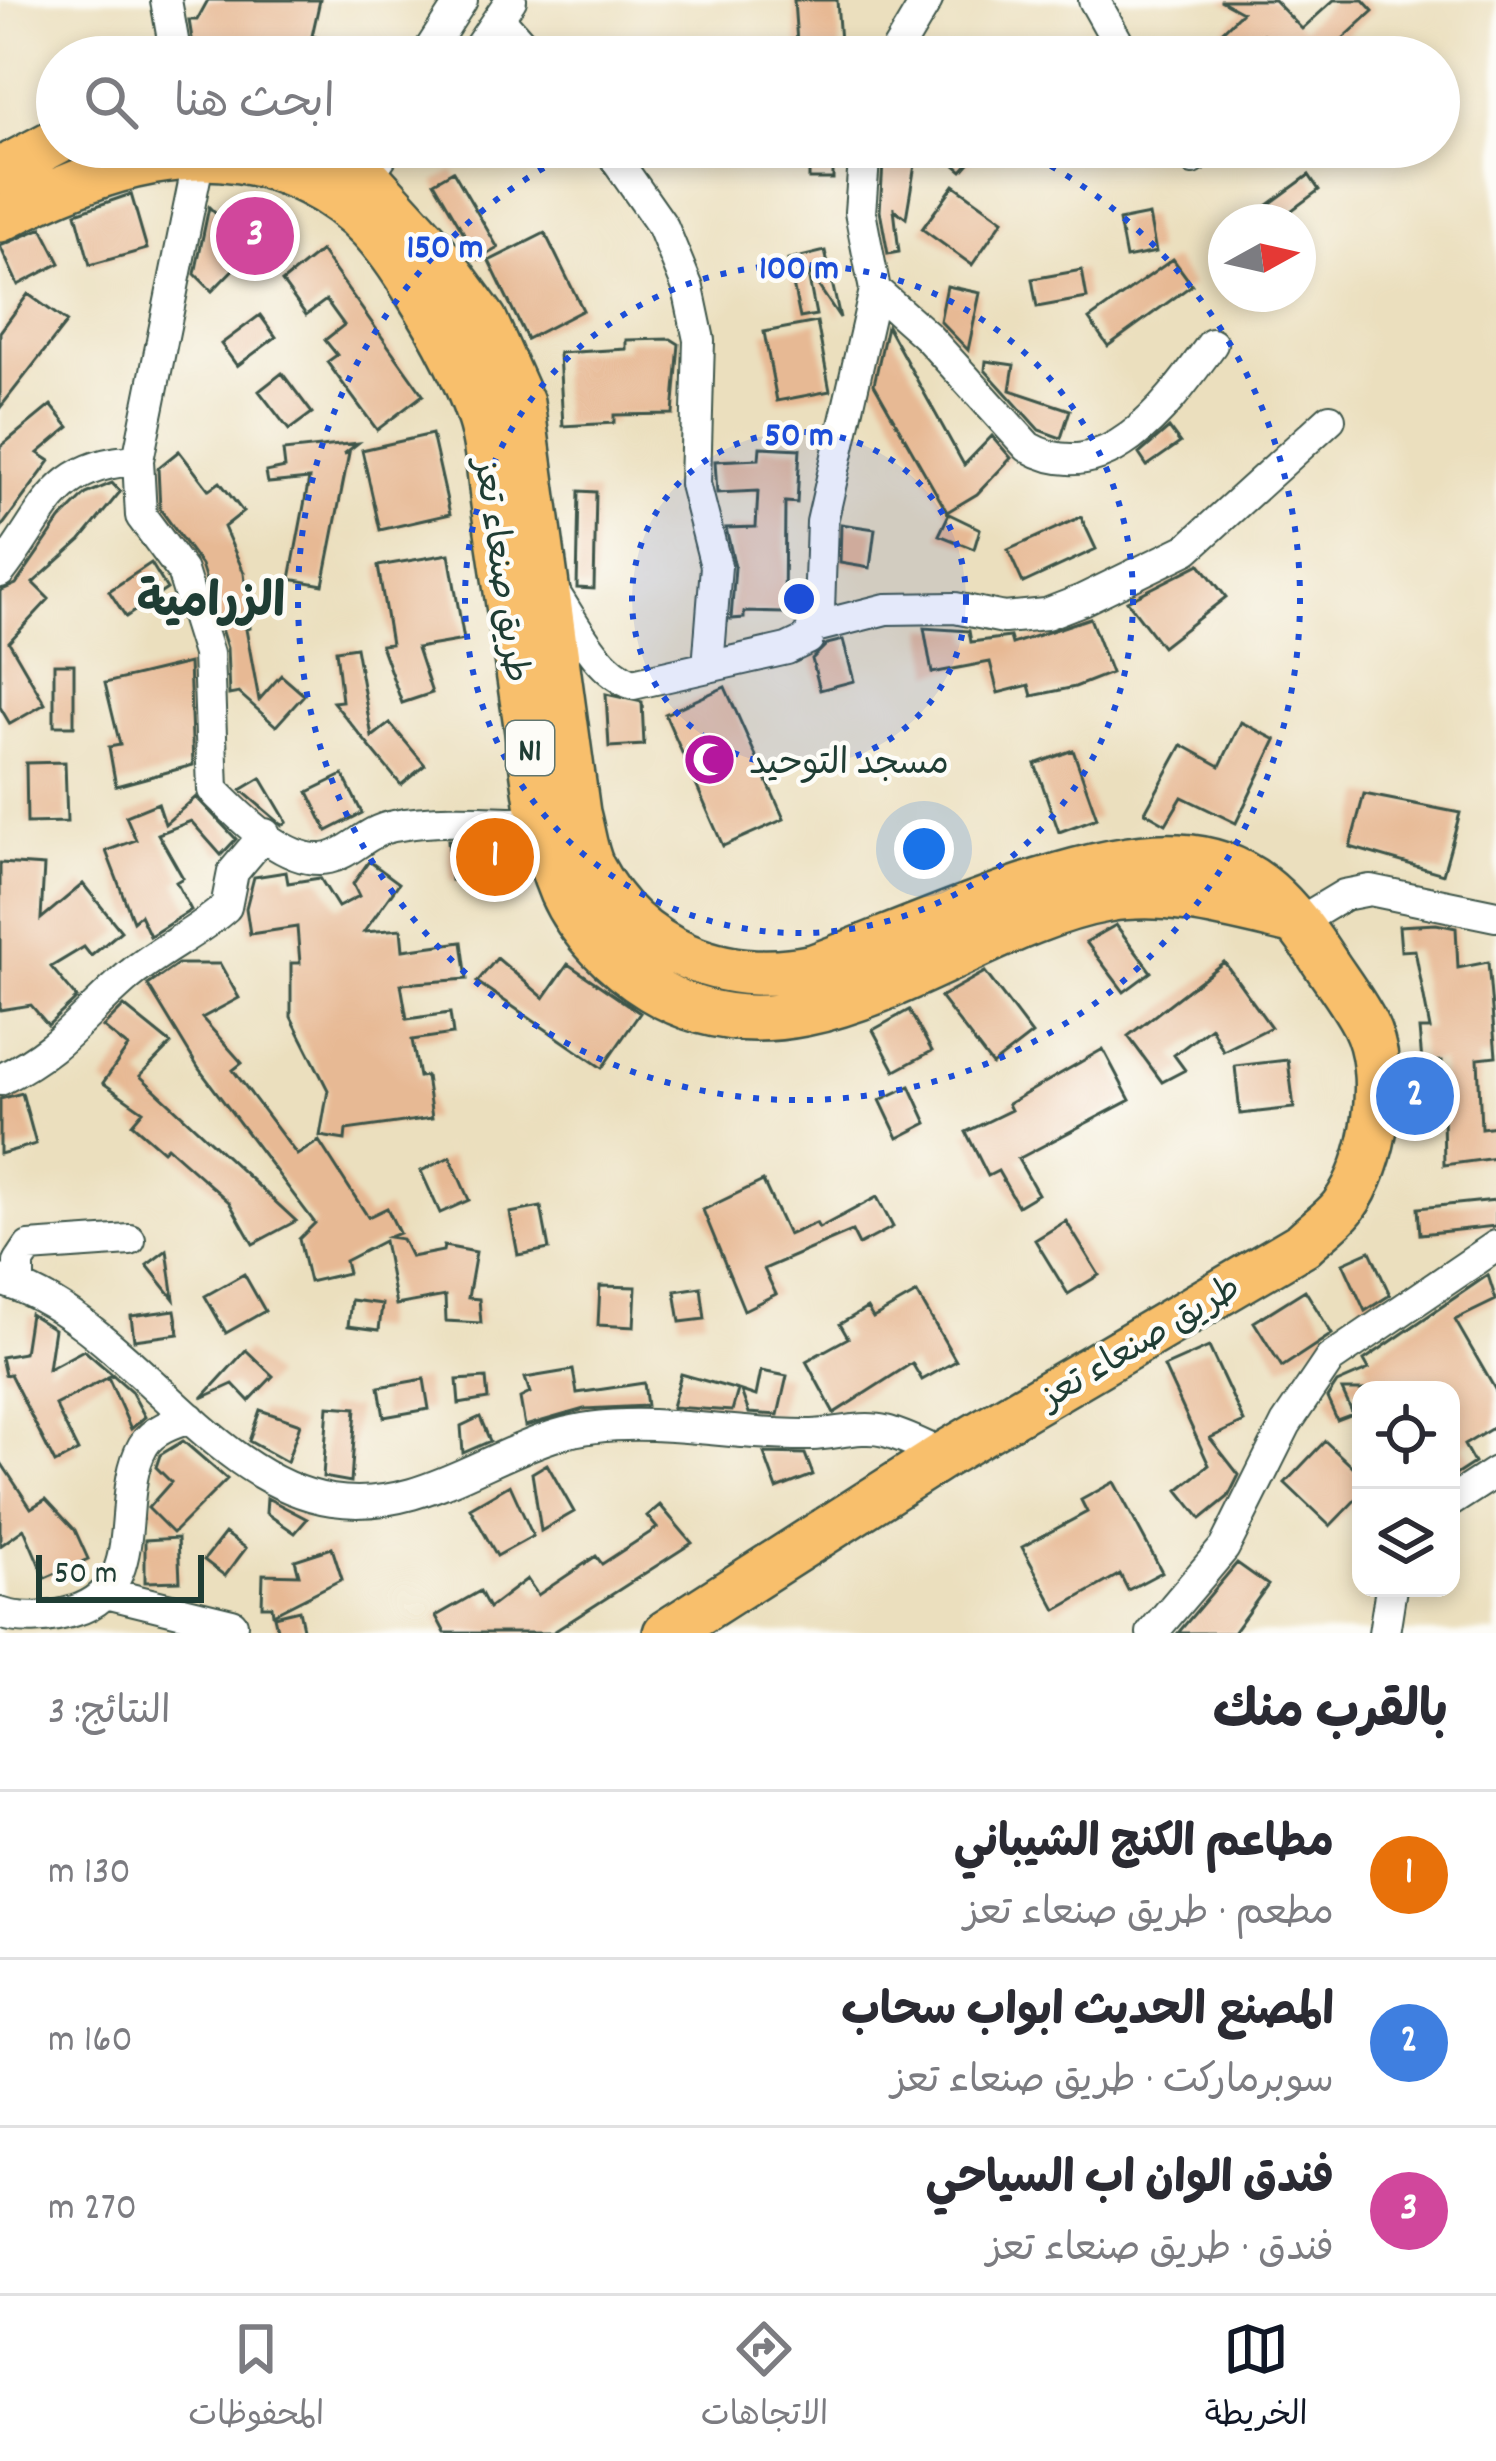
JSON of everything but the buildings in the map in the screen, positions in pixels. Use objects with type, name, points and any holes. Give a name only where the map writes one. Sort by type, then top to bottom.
[{"type":"highway","points":[[0,172],[36,152]]},
{"type":"highway","name":"طريق صنعاء تعز","points":[[0,219],[115,168]]},
{"type":"highway","name":"طريق صنعاء تعز","points":[[275,168],[291,173],[338,168]]},
{"type":"highway","name":"طريق صنعاء تعز","points":[[377,168],[402,267],[448,341],[482,422],[541,823],[563,895],[580,923],[623,970],[687,1006],[736,1017],[773,1018],[830,1007],[1106,899],[1168,896],[1299,922]]},
{"type":"highway","name":"طريق صنعاء تعز","points":[[379,168],[484,320],[521,403],[577,813],[591,866],[628,917],[668,950],[734,973],[775,975],[814,967],[1099,863],[1178,856],[1243,869],[1299,922],[1366,1027],[1376,1072],[1375,1115],[1365,1159],[1343,1207],[1303,1244],[944,1455],[666,1633]]},
{"type":"street","points":[[166,0],[172,36]]},
{"type":"street","points":[[438,36],[462,0]]},
{"type":"street","points":[[906,36],[927,0]]},
{"type":"street","points":[[1094,0],[1114,36]]},
{"type":"street","points":[[486,36],[505,9],[521,36]]},
{"type":"street","points":[[197,168],[137,460],[141,516],[182,571],[208,654],[213,790],[290,851],[331,858],[362,836],[392,826],[541,823]]},
{"type":"street","points":[[622,168],[663,227],[688,288],[699,340],[695,484],[716,566],[708,667]]},
{"type":"street","points":[[546,581],[618,679],[651,683],[787,649],[808,639],[815,627],[822,522],[875,290],[860,212],[863,168]]},
{"type":"street","points":[[875,290],[928,336],[1028,447],[1049,459],[1105,453],[1129,440],[1169,403],[1212,344]]},
{"type":"street","points":[[815,627],[886,609],[955,608],[1004,618],[1046,614],[1082,600],[1187,549],[1330,419]]},
{"type":"street","points":[[0,572],[35,516],[85,467],[137,460]]},
{"type":"street","points":[[0,1080],[43,1058],[134,971],[226,907],[233,872],[266,834]]},
{"type":"street","points":[[1299,922],[1344,895],[1370,890],[1496,916]]},
{"type":"street","points":[[130,1240],[29,1247],[9,1283],[92,1327],[190,1418],[265,1472],[324,1499],[368,1505],[404,1498],[558,1435],[618,1425],[812,1435],[881,1429],[944,1455]]},
{"type":"street","points":[[1152,1633],[1224,1549],[1286,1424],[1330,1359],[1496,1246]]},
{"type":"street","points":[[0,1613],[57,1617],[84,1608],[106,1593],[122,1565],[143,1445],[167,1425],[190,1418]]},
{"type":"street","points":[[1460,1495],[1496,1472]]},
{"type":"street","points":[[106,1593],[232,1624]]},
{"type":"street","points":[[1384,1633],[1390,1597]]},
{"type":"place","name":"فندق الوان اب السياحي","points":[[255,236]]},
{"type":"place","name":"مسجد التوحيد","points":[[710,760]]},
{"type":"place","name":"مطاعم الكنج الشيباني","points":[[495,857]]},
{"type":"place","name":"المصنع الحديث ابواب سحاب","points":[[1415,1096]]},
{"type":"district","name":"الزرامية","points":[[211,598]]}]
